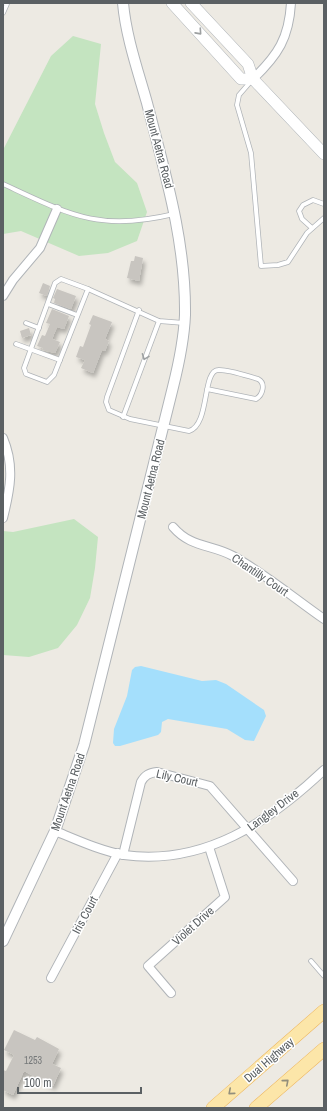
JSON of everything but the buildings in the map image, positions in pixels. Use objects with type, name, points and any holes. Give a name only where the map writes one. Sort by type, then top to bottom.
[{"type":"main road","points":[[172,3],[241,79],[253,79]]},
{"type":"main road","points":[[191,3],[248,64],[253,79],[324,154]]},
{"type":"main road","name":"Dual Highway","points":[[213,1108],[324,1011]]},
{"type":"main road","points":[[256,1108],[324,1049]]},
{"type":"street","name":"Mount Aetna Road","points":[[3,941],[55,831],[84,746],[177,369],[184,323],[183,263],[175,214],[128,34],[123,3]]},
{"type":"street","points":[[253,79],[271,62],[280,50],[290,21],[291,3]]},
{"type":"street","points":[[3,296],[13,280],[40,248],[57,209]]},
{"type":"street","points":[[3,438],[8,452],[11,471],[10,490],[3,518]]},
{"type":"street","name":"Chantilly Court","points":[[173,527],[188,540],[231,555],[245,563],[324,619]]},
{"type":"street","name":"Langley Drive","points":[[55,831],[121,854],[163,855],[209,847],[249,830],[324,770]]},
{"type":"street","name":"Lily Court","points":[[121,854],[141,782],[150,772],[157,772],[210,786],[249,830]]},
{"type":"street","points":[[249,830],[293,881]]},
{"type":"street","name":"Violet Drive","points":[[171,994],[148,966],[225,897],[209,847]]},
{"type":"street","name":"Iris Court","points":[[51,978],[121,854]]},
{"type":"lane","points":[[3,13],[7,4],[5,3]]},
{"type":"lane","points":[[253,79],[239,95],[237,105],[251,153],[261,266],[278,266],[288,262],[295,249],[312,228],[324,218]]},
{"type":"lane","points":[[3,184],[57,209],[95,220],[121,222],[147,220],[175,214]]},
{"type":"lane","points":[[312,228],[302,219],[299,211],[303,205],[313,200],[324,204]]},
{"type":"lane","points":[[88,289],[52,378],[45,382],[26,374],[24,372],[24,368],[55,283],[61,279],[88,289],[139,310],[159,321],[184,323]]},
{"type":"lane","points":[[48,304],[77,315]]},
{"type":"lane","points":[[139,310],[107,397],[106,402],[109,410],[123,417],[163,427],[184,431],[193,430],[196,427],[211,374],[217,370],[258,379],[263,386],[261,395],[256,400],[207,389]]},
{"type":"lane","points":[[123,417],[159,321]]},
{"type":"lane","points":[[26,322],[39,328]]},
{"type":"lane","points":[[16,344],[60,360]]},
{"type":"lane","points":[[311,961],[324,976]]},
{"type":"green space","points":[[73,36],[101,44],[95,104],[115,162],[137,183],[147,212],[137,241],[108,253],[79,256],[21,231],[3,234],[3,150],[51,56]]},
{"type":"green space","points":[[74,519],[98,537],[90,598],[77,625],[58,648],[29,657],[3,655],[3,531],[13,532]]},
{"type":"water","points":[[141,666],[202,681],[216,680],[226,684],[264,710],[266,716],[254,741],[245,740],[227,729],[168,719],[162,722],[161,732],[158,735],[120,746],[115,746],[113,743],[114,729],[127,696],[132,670],[135,667]]}]
